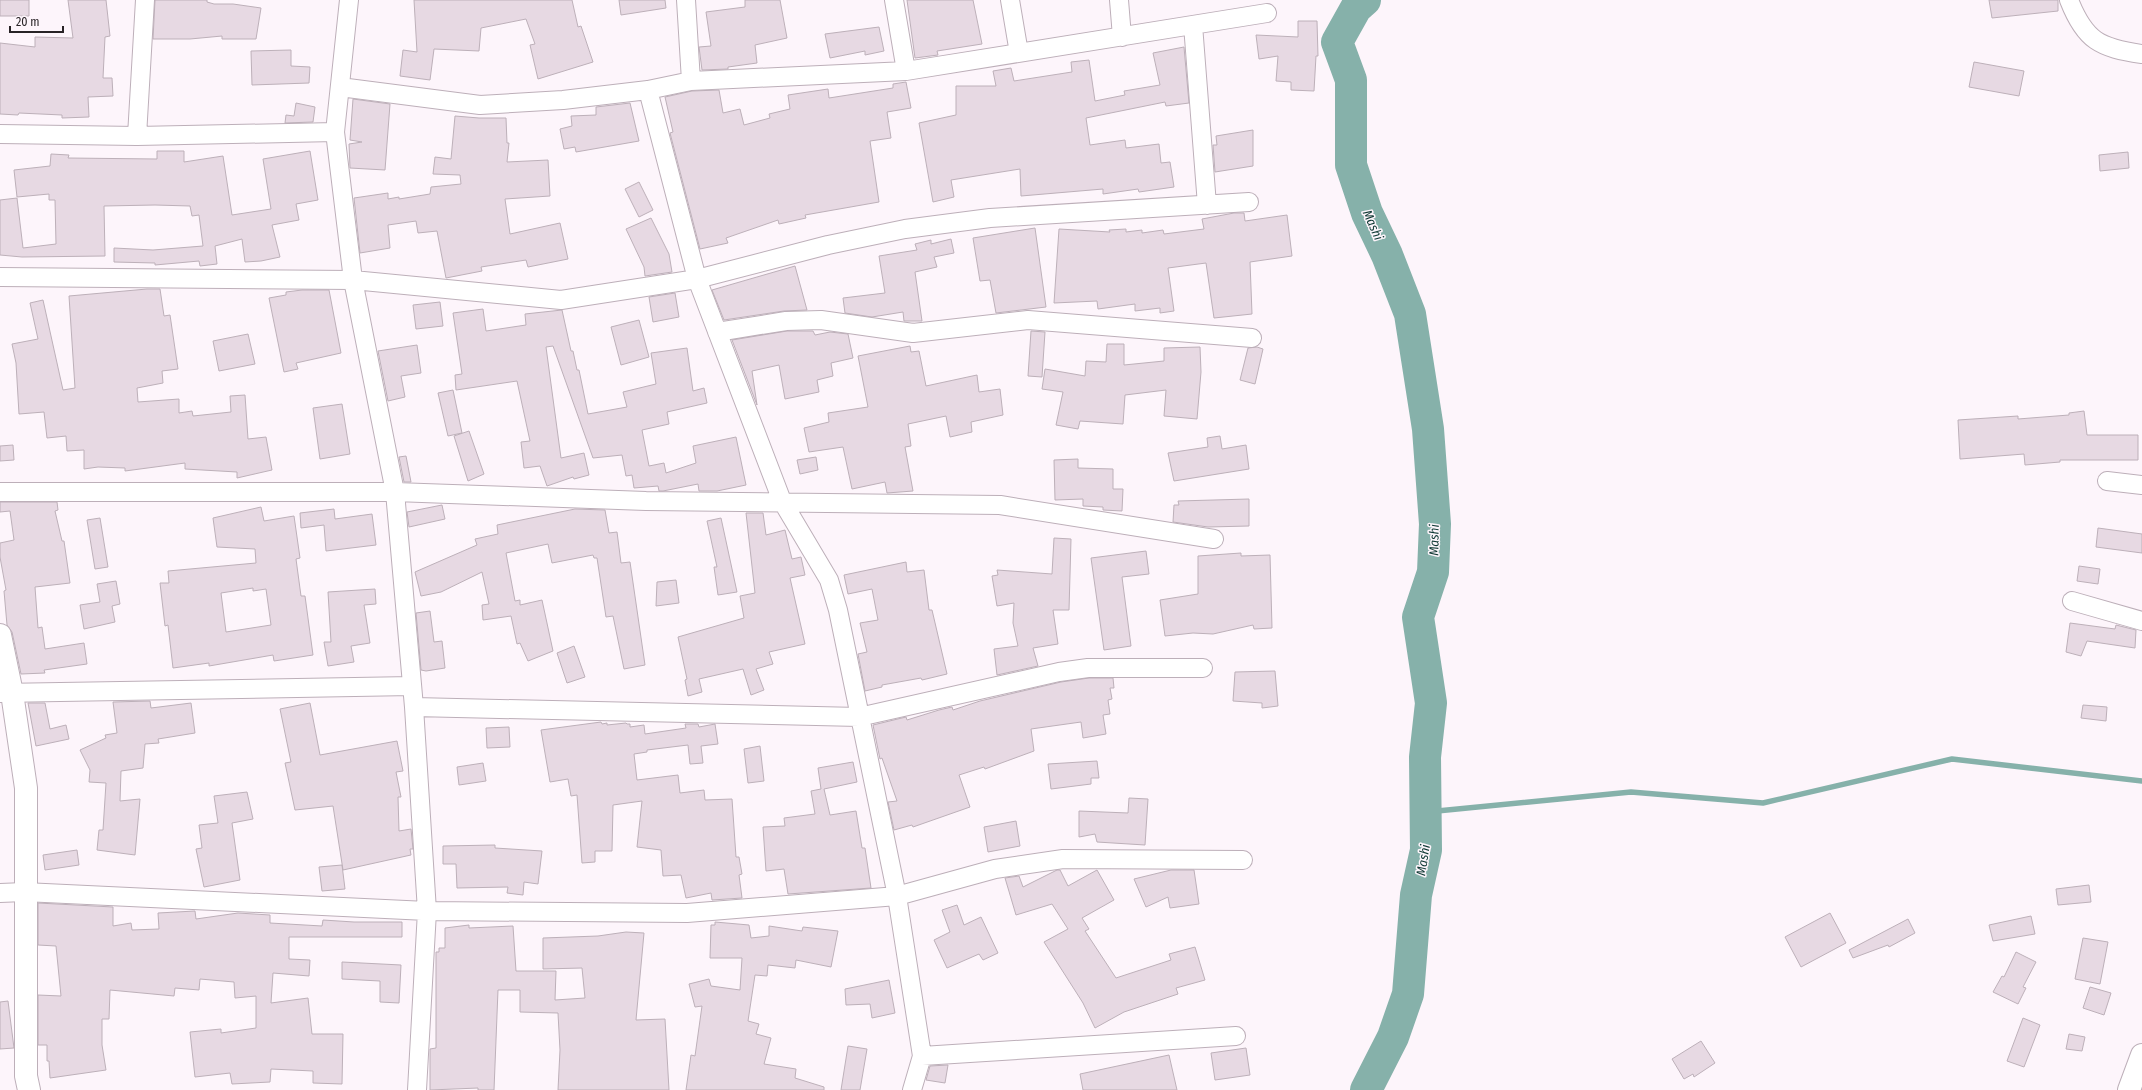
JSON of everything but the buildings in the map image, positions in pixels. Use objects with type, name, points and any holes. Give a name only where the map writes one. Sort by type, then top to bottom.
[{"type":"main road","points":[[0,635],[6,693],[26,788],[24,892],[26,1076],[29,1090]]},
{"type":"main road","points":[[2130,1090],[2142,1055]]},
{"type":"street","points":[[137,136],[145,0]]},
{"type":"street","points":[[349,0],[335,132],[353,280],[395,492],[414,706],[427,911],[417,1090]]},
{"type":"street","points":[[686,0],[691,81]]},
{"type":"street","points":[[894,0],[906,71]]},
{"type":"street","points":[[1010,0],[1019,53]]},
{"type":"street","points":[[1119,0],[1122,37]]},
{"type":"street","points":[[2069,0],[2076,16],[2089,35],[2101,44],[2114,50],[2142,54]]},
{"type":"street","points":[[340,87],[480,105],[563,100],[648,90],[691,81],[906,71],[1267,13]]},
{"type":"street","points":[[1194,25],[1207,205]]},
{"type":"street","points":[[648,90],[697,279],[782,501],[829,580],[838,610],[897,896],[922,1056],[912,1090]]},
{"type":"street","points":[[0,134],[137,136],[335,132]]},
{"type":"street","points":[[0,277],[353,280],[561,300],[697,279],[828,245],[905,229],[990,218],[1249,202]]},
{"type":"street","points":[[717,332],[786,321],[821,320],[913,333],[1028,320],[1252,338]]},
{"type":"street","points":[[2107,481],[2142,485]]},
{"type":"street","points":[[0,492],[395,492],[646,501],[782,501],[1000,505],[1214,539]]},
{"type":"street","points":[[2072,601],[2142,621]]},
{"type":"street","points":[[414,706],[859,717],[1059,672],[1088,668],[1203,668]]},
{"type":"street","points":[[6,693],[412,686]]},
{"type":"street","points":[[0,893],[24,892],[427,911],[687,913],[897,896],[995,869],[1063,859],[1243,860]]},
{"type":"street","points":[[922,1056],[1236,1036]]},
{"type":"waterway","name":"Mashi","points":[[1365,0],[1356,8],[1337,42],[1351,80],[1351,165],[1367,213],[1387,255],[1410,314],[1428,429],[1435,524],[1433,572],[1418,617],[1431,703],[1425,757],[1426,850],[1416,895],[1408,994],[1393,1037],[1366,1090]]},
{"type":"waterway","points":[[1427,812],[1631,792],[1763,803],[1952,759],[2142,781]]}]
